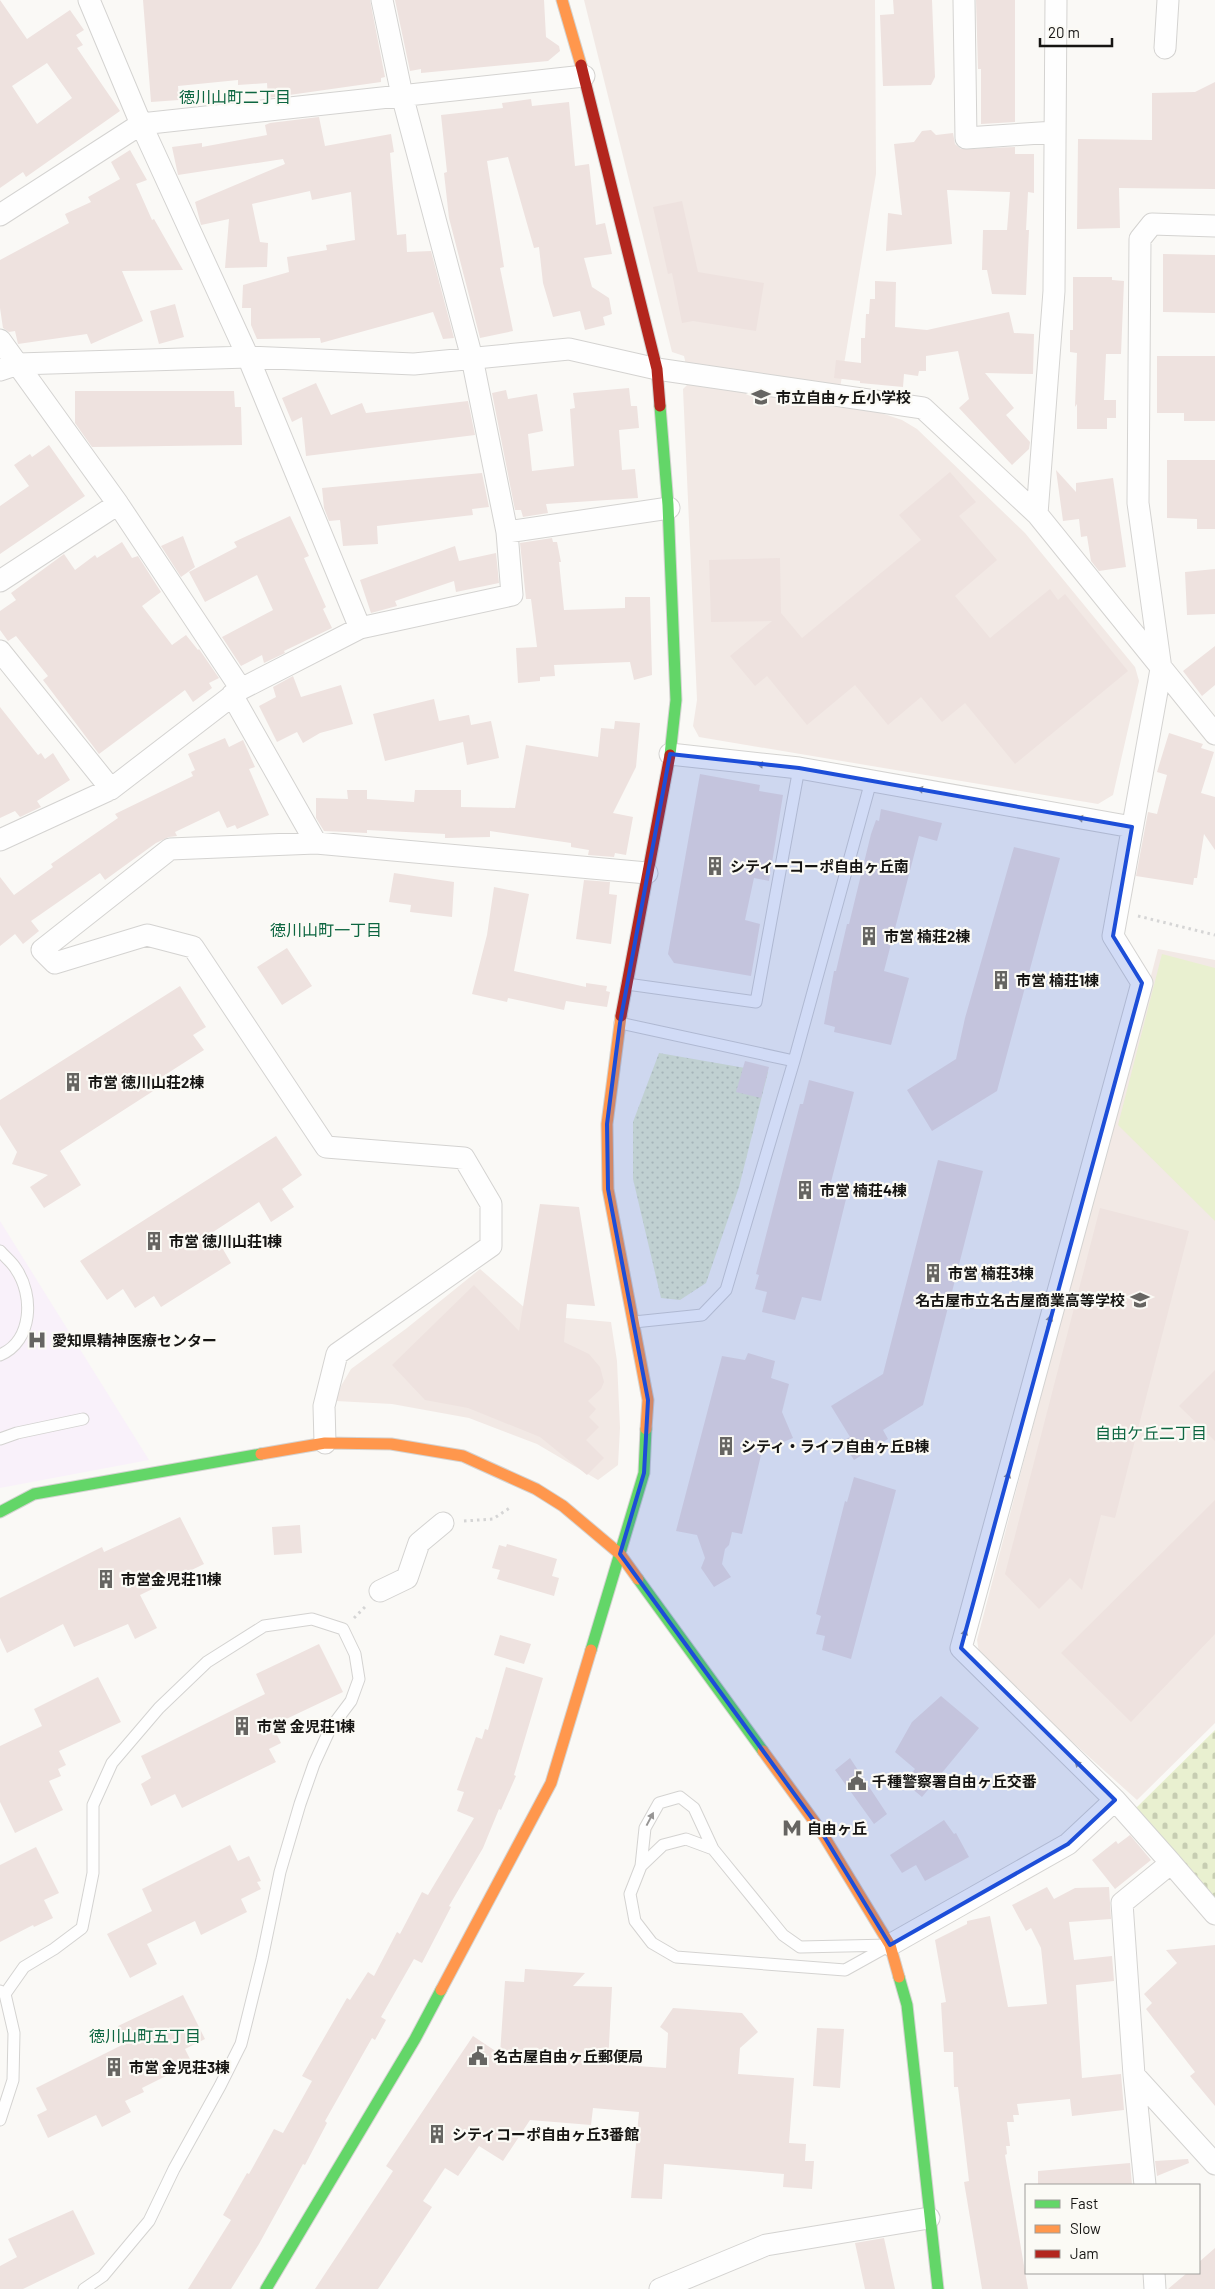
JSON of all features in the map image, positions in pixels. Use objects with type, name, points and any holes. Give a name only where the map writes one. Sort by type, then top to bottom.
[{"type":"street","points":[[89,0],[141,124],[248,357],[360,628]]},
{"type":"street","points":[[0,840],[111,789],[237,692],[360,628],[512,596],[507,532],[472,358],[402,95],[382,0]]},
{"type":"street","points":[[266,2289],[415,2039],[551,1783],[644,1472],[648,1400],[608,1189],[608,1124],[620,1023],[670,754],[676,700],[668,508],[657,370],[584,76],[562,0]]},
{"type":"street","points":[[964,0],[966,138],[1055,132]]},
{"type":"street","points":[[1038,514],[1054,291],[1056,0]]},
{"type":"street","points":[[1165,48],[1168,0]]},
{"type":"street","points":[[0,215],[141,124],[584,76]]},
{"type":"street","points":[[1215,226],[1152,224],[1140,238],[1138,503],[1161,669],[1113,936],[1142,983],[961,1648],[1115,1800],[1215,1914]]},
{"type":"street","points":[[0,340],[9,367],[118,504],[237,692],[316,843]]},
{"type":"street","points":[[9,367],[248,357],[414,364],[569,349],[657,370],[923,408],[1038,514],[1215,734]]},
{"type":"street","points":[[0,581],[118,504]]},
{"type":"street","points":[[507,532],[668,508]]},
{"type":"street","points":[[0,651],[111,789]]},
{"type":"street","points":[[670,754],[799,768],[1132,827]]},
{"type":"street","points":[[325,1442],[324,1406],[337,1354],[491,1246],[491,1204],[464,1158],[326,1147],[194,947],[147,935],[55,963],[42,950],[170,848],[316,843],[647,873]]},
{"type":"street","points":[[0,1512],[34,1494],[325,1442],[391,1444],[463,1456],[536,1489],[563,1506],[620,1554],[819,1828],[890,1945],[907,2005],[938,2289]]},
{"type":"street","points":[[380,1591],[407,1578],[418,1543],[443,1523]]},
{"type":"street","points":[[890,1945],[1068,1844],[1115,1800]]},
{"type":"street","points":[[1145,2184],[1134,2075],[1122,1903],[1171,1863]]},
{"type":"street","points":[[1134,2075],[1215,2164]]},
{"type":"street","points":[[660,2289],[766,2245],[929,2218]]},
{"type":"street","points":[[1154,2274],[1155,2289]]},
{"type":"lane","points":[[627,984],[756,1002],[799,768]]},
{"type":"lane","points":[[634,1322],[702,1315],[726,1290],[794,1061],[871,781]]},
{"type":"lane","points":[[620,1023],[794,1061]]},
{"type":"lane","points":[[0,1251],[16,1269],[26,1292],[28,1314],[23,1335],[0,1355]]},
{"type":"lane","points":[[0,1439],[17,1433],[83,1419]]},
{"type":"lane","points":[[0,2120],[13,2080],[14,2033],[2,1993],[24,1967],[54,1949],[82,1928],[93,1874],[93,1805],[112,1763],[159,1708],[207,1662],[264,1626],[312,1618],[343,1629],[355,1654],[359,1678],[351,1701],[330,1729],[303,1796],[280,1872],[262,1959],[241,2044],[149,2221],[103,2276],[84,2289]]},
{"type":"lane","points":[[680,1797],[694,1808],[713,1849],[783,1935],[800,1947],[890,1945],[845,1970],[676,1957],[652,1943],[635,1921],[630,1894],[641,1866],[645,1828],[659,1803],[680,1797]]},
{"type":"lane","points":[[641,1866],[663,1845],[686,1839],[713,1849]]},
{"type":"path","points":[[1118,911],[1215,935]]},
{"type":"path","points":[[443,1523],[493,1519],[536,1489]]},
{"type":"path","points":[[343,1629],[380,1591]]},
{"type":"highlighted area","points":[[670,754],[799,768],[1132,827],[1113,936],[1142,983],[961,1648],[1115,1800],[1068,1844],[890,1945],[819,1828],[620,1554],[644,1473],[648,1400],[608,1189],[607,1124],[620,1023]]},
{"type":"shaded area","name":"市立自由ヶ丘小学校","points":[[584,0],[875,0],[876,174],[837,406],[881,413],[902,420],[917,429],[1025,533],[1135,667],[1139,681],[1113,795],[1098,804],[699,737],[693,726],[697,700],[683,389],[690,382],[684,356],[672,352]]},
{"type":"shaded area","name":"名古屋市立名古屋商業高等学校","points":[[1158,949],[1215,960],[1215,1723],[1137,1800],[980,1659],[977,1640]]},
{"type":"shaded area","name":"愛知県精神医療センター","points":[[0,1221],[149,1460],[0,1488]]},
{"type":"shaded area","points":[[480,1269],[533,1315],[611,1322],[617,1361],[620,1428],[618,1465],[598,1480],[537,1444],[469,1418],[392,1404],[336,1401],[341,1386],[351,1369],[407,1328]]},
{"type":"green space","points":[[1162,954],[1215,968],[1215,1221],[1118,1125]]},
{"type":"green space","points":[[659,1053],[768,1072],[739,1187],[706,1283],[680,1300],[661,1298],[633,1179],[633,1122]]},
{"type":"green space","points":[[1215,1730],[1215,1898],[1135,1809]]},
{"type":"building","points":[[0,0],[27,39],[70,10],[84,30],[76,35],[83,45],[77,48],[120,111],[26,177],[23,172],[0,188]],"holes":[[[47,63],[72,98],[37,124],[12,86]]]},
{"type":"building","points":[[143,0],[370,0],[385,77],[381,78],[381,82],[268,98],[267,83],[238,85],[238,80],[178,86],[179,100],[151,102]]},
{"type":"building","points":[[395,0],[544,0],[546,37],[559,46],[560,51],[548,61],[421,73],[421,69],[410,71]]},
{"type":"building","points":[[893,0],[932,0],[935,77],[931,85],[883,86],[880,15],[894,14]]},
{"type":"building","points":[[976,0],[1015,0],[1015,122],[981,124],[981,69],[978,69]]},
{"type":"building","points":[[1215,82],[1215,189],[1119,188],[1120,228],[1077,229],[1078,139],[1152,140],[1152,93],[1195,92]]},
{"type":"building","points":[[531,99],[532,106],[569,102],[575,166],[589,164],[596,225],[605,223],[612,254],[584,258],[592,287],[609,298],[612,314],[603,317],[605,325],[585,330],[580,311],[553,317],[543,283],[539,247],[534,248],[508,157],[487,161],[504,267],[500,268],[513,331],[480,338],[449,218],[444,173],[447,172],[441,115],[503,108],[502,103]]},
{"type":"building","points":[[319,117],[325,146],[391,134],[394,152],[390,153],[397,235],[406,234],[407,252],[431,251],[454,338],[443,339],[433,312],[321,343],[320,338],[257,339],[251,325],[251,308],[242,308],[243,285],[289,272],[287,257],[327,250],[326,245],[355,240],[351,192],[312,200],[310,191],[252,204],[260,242],[268,243],[267,267],[225,268],[229,219],[201,225],[195,202],[285,164],[283,159],[178,175],[172,147],[202,143],[202,147],[267,135],[265,125],[270,123]]},
{"type":"building","points":[[931,130],[936,135],[953,133],[955,144],[961,149],[1015,147],[1015,154],[1034,154],[1034,193],[1028,192],[1026,230],[1029,230],[1026,295],[992,294],[987,270],[982,270],[983,230],[1007,230],[1010,192],[947,190],[952,244],[886,251],[888,213],[902,215],[894,144],[914,142],[922,131]]},
{"type":"building","points":[[130,150],[147,180],[136,184],[152,220],[154,219],[183,270],[122,271],[143,321],[91,344],[87,334],[18,344],[15,331],[9,332],[3,328],[0,308],[0,260],[69,223],[65,214],[91,202],[88,197],[120,179],[111,162]]},
{"type":"building","points":[[682,201],[698,272],[764,283],[756,331],[693,321],[682,323],[672,273],[668,274],[653,207]]},
{"type":"building","points":[[1163,254],[1215,255],[1215,313],[1163,312]]},
{"type":"building","points":[[1073,277],[1112,277],[1112,280],[1124,281],[1121,354],[1106,354],[1104,400],[1116,400],[1116,418],[1107,418],[1107,429],[1077,429],[1077,404],[1075,407],[1077,353],[1070,352],[1070,330],[1073,330]]},
{"type":"building","points":[[875,281],[896,282],[895,327],[927,330],[1009,312],[1014,333],[1034,334],[1033,374],[985,373],[1014,408],[1006,415],[1030,442],[1029,449],[1012,465],[959,408],[969,399],[958,351],[926,356],[926,371],[919,371],[918,376],[904,374],[903,387],[860,383],[860,381],[834,378],[836,360],[861,363],[861,338],[865,338],[866,314],[869,314],[870,299],[875,299]]},
{"type":"building","points":[[175,304],[184,337],[159,344],[150,311]]},
{"type":"building","points":[[1157,356],[1215,356],[1215,421],[1184,421],[1184,413],[1157,413]]},
{"type":"building","points":[[316,383],[331,415],[362,403],[366,413],[468,401],[475,435],[306,456],[302,417],[292,422],[282,398]]},
{"type":"building","points":[[629,388],[631,406],[637,406],[639,428],[619,430],[622,470],[635,469],[638,498],[546,504],[548,513],[523,517],[521,510],[515,510],[492,393],[506,390],[508,399],[537,394],[543,431],[528,434],[532,471],[574,466],[570,409],[575,408],[573,393]]},
{"type":"building","points":[[75,391],[234,391],[235,407],[241,407],[242,445],[92,447],[75,423]]},
{"type":"building","points":[[49,445],[85,496],[0,554],[0,506],[29,486],[14,465],[30,454],[32,457]]},
{"type":"building","points":[[1167,460],[1215,460],[1215,529],[1197,529],[1197,519],[1167,518]]},
{"type":"building","points":[[1056,470],[1076,492],[1076,483],[1113,478],[1126,567],[1099,571],[1091,561],[1087,536],[1081,537],[1079,519],[1063,521]]},
{"type":"building","points":[[950,472],[976,502],[959,516],[997,560],[955,596],[990,638],[1050,589],[1058,600],[1065,594],[1128,671],[1015,764],[965,703],[942,722],[921,697],[888,725],[855,685],[807,725],[767,676],[755,686],[730,656],[772,621],[711,622],[709,560],[780,558],[781,613],[802,638],[921,540],[899,515]]},
{"type":"building","points":[[482,473],[489,507],[472,509],[473,515],[377,526],[378,544],[343,546],[340,520],[329,521],[324,508],[322,488]]},
{"type":"building","points":[[290,516],[309,556],[304,558],[326,607],[323,609],[332,628],[284,651],[285,653],[264,663],[262,655],[241,666],[222,637],[273,610],[257,575],[205,602],[189,572],[237,547],[234,542]]},
{"type":"building","points":[[183,536],[195,567],[181,577],[161,546]]},
{"type":"building","points":[[552,538],[553,542],[557,542],[561,562],[559,562],[564,610],[625,608],[625,597],[650,597],[652,675],[634,680],[630,662],[554,665],[555,676],[540,677],[540,681],[518,683],[516,648],[537,647],[531,599],[526,599],[520,543]]},
{"type":"building","points":[[122,542],[132,558],[138,556],[161,592],[142,606],[172,645],[186,635],[199,649],[219,678],[209,683],[212,688],[193,702],[185,690],[99,754],[43,680],[48,676],[16,636],[8,641],[0,630],[0,611],[16,600],[11,593],[64,554],[75,570],[95,555],[97,558]]},
{"type":"building","points":[[455,546],[459,561],[496,553],[499,583],[456,592],[454,581],[395,601],[397,606],[371,613],[360,580]]},
{"type":"building","points":[[1215,569],[1215,614],[1187,615],[1185,572]]},
{"type":"building","points":[[1215,646],[1215,685],[1202,696],[1183,671]]},
{"type":"building","points":[[293,676],[301,697],[341,685],[353,724],[320,733],[303,743],[297,732],[277,742],[259,706],[276,697],[273,687]]},
{"type":"building","points":[[434,699],[439,721],[469,715],[471,725],[491,721],[499,758],[467,765],[463,742],[385,761],[373,714]]},
{"type":"building","points":[[0,707],[38,755],[41,753],[45,759],[53,753],[70,780],[37,801],[41,807],[20,817],[15,811],[0,818]]},
{"type":"building","points":[[615,721],[640,723],[636,767],[613,813],[633,817],[626,855],[615,853],[614,857],[588,855],[589,850],[571,847],[571,843],[490,831],[490,837],[445,838],[445,834],[367,830],[367,833],[324,831],[316,818],[316,798],[348,799],[347,790],[367,790],[367,799],[414,802],[415,790],[461,790],[461,807],[515,808],[526,745],[598,757],[601,728],[614,729]]},
{"type":"building","points":[[1169,733],[1203,744],[1201,748],[1214,752],[1201,793],[1215,797],[1215,850],[1204,834],[1197,878],[1194,878],[1193,885],[1136,876],[1148,812],[1157,814],[1167,775],[1157,772]]},
{"type":"building","points":[[225,738],[229,747],[243,740],[255,767],[249,769],[269,815],[237,829],[235,825],[227,828],[219,811],[175,832],[177,836],[169,837],[156,843],[105,880],[100,873],[31,921],[39,931],[23,944],[15,934],[0,946],[0,877],[14,895],[53,867],[51,864],[118,818],[115,814],[193,776],[191,772],[195,770],[188,754]]},
{"type":"building","name":"シティーコーポ自由ヶ丘南","points":[[700,774],[760,785],[759,791],[783,795],[769,881],[754,878],[745,920],[760,924],[751,976],[674,963],[668,954]]},
{"type":"building","name":"市営 楠荘2棟","points":[[881,809],[942,823],[937,841],[919,836],[884,971],[909,978],[891,1045],[834,1032],[835,1027],[824,1024],[834,971],[836,971],[847,924],[849,924],[871,834],[876,820],[879,821]]},
{"type":"building","name":"市営 楠荘1棟","points":[[1014,847],[1060,858],[997,1091],[932,1131],[907,1090],[956,1059],[965,1018]]},
{"type":"building","points":[[394,873],[454,882],[452,917],[410,912],[411,905],[389,902]]},
{"type":"building","points":[[584,880],[610,882],[609,894],[617,895],[611,944],[576,939]]},
{"type":"building","points":[[494,887],[529,894],[514,971],[586,987],[586,983],[607,986],[606,991],[610,992],[607,1007],[566,1001],[564,1010],[508,998],[507,1002],[472,994],[487,935]]},
{"type":"building","points":[[287,948],[312,986],[282,1005],[257,967]]},
{"type":"building","name":"市営 徳川山荘2棟","points":[[180,986],[206,1027],[193,1035],[204,1050],[157,1080],[161,1086],[60,1151],[81,1185],[44,1208],[30,1187],[48,1175],[12,1164],[17,1152],[0,1125],[0,1100]]},
{"type":"building","points":[[745,1061],[769,1067],[761,1098],[736,1092]]},
{"type":"building","name":"市営 楠荘4棟","points":[[809,1080],[854,1092],[830,1186],[848,1191],[821,1301],[802,1297],[795,1320],[762,1312],[767,1292],[755,1289],[759,1275],[756,1274],[800,1104],[803,1104]]},
{"type":"building","name":"市営 徳川山荘1棟","points":[[276,1136],[302,1175],[282,1189],[294,1207],[271,1222],[259,1202],[213,1232],[231,1263],[161,1307],[154,1296],[135,1308],[123,1289],[107,1300],[80,1261]]},
{"type":"building","name":"市営 楠荘3棟","points":[[938,1160],[983,1171],[923,1405],[883,1430],[888,1439],[854,1460],[842,1441],[850,1437],[831,1406],[883,1374]]},
{"type":"building","points":[[540,1204],[579,1207],[595,1306],[567,1304],[564,1342],[589,1354],[600,1367],[604,1382],[601,1389],[588,1401],[596,1409],[589,1417],[599,1427],[586,1440],[604,1458],[587,1475],[540,1437],[468,1408],[425,1400],[392,1365],[474,1285],[519,1331]]},
{"type":"building","points":[[1100,1208],[1189,1231],[1115,1518],[1101,1515],[1082,1590],[1070,1578],[1039,1609],[1005,1574]]},
{"type":"building","name":"シティ・ライフ自由ヶ丘B棟","points":[[748,1353],[775,1361],[771,1378],[789,1384],[782,1412],[793,1438],[762,1451],[742,1534],[732,1532],[729,1545],[725,1549],[722,1564],[731,1577],[714,1587],[701,1568],[705,1558],[697,1535],[676,1531],[722,1356],[745,1360]]},
{"type":"building","points":[[1215,1370],[1215,1441],[1179,1406]]},
{"type":"building","points":[[854,1477],[896,1490],[851,1659],[822,1650],[825,1636],[816,1634],[821,1616],[816,1614],[845,1501],[847,1502]]},
{"type":"building","points":[[1215,1500],[1215,1634],[1131,1722],[1061,1653]]},
{"type":"building","name":"市営金児荘11棟","points":[[180,1517],[204,1564],[140,1595],[157,1628],[135,1639],[128,1624],[74,1647],[63,1624],[7,1653],[0,1638],[0,1598],[102,1547],[104,1552]]},
{"type":"building","points":[[300,1525],[302,1553],[274,1555],[272,1527]]},
{"type":"building","points":[[507,1544],[557,1559],[552,1576],[559,1578],[554,1596],[497,1579],[500,1570],[492,1568],[499,1545],[506,1547]]},
{"type":"building","points":[[500,1635],[531,1644],[524,1664],[494,1655]]},
{"type":"building","name":"市営 金児荘1棟","points":[[319,1644],[343,1692],[282,1721],[286,1731],[277,1735],[281,1743],[269,1749],[276,1762],[182,1808],[175,1794],[151,1806],[141,1784],[151,1778],[141,1756],[265,1694],[256,1674]]},
{"type":"building","points":[[506,1667],[543,1678],[514,1775],[516,1776],[501,1810],[499,1809],[483,1848],[449,1906],[451,1907],[422,1963],[414,1959],[381,2017],[386,2020],[375,2040],[372,2038],[325,2121],[327,2123],[305,2165],[303,2164],[259,2244],[231,2289],[188,2289],[231,2220],[223,2215],[247,2173],[249,2174],[274,2129],[283,2133],[312,2081],[302,2076],[347,1998],[350,2000],[368,1972],[374,1976],[397,1932],[400,1934],[422,1892],[428,1895],[474,1818],[457,1811],[464,1792],[457,1790],[476,1737],[482,1739],[485,1729],[488,1730]]},
{"type":"building","points":[[98,1677],[121,1722],[59,1751],[66,1765],[58,1769],[61,1776],[49,1781],[63,1810],[15,1833],[0,1802],[0,1746],[42,1726],[34,1709]]},
{"type":"building","points":[[941,1696],[979,1728],[922,1797],[904,1782],[915,1769],[895,1752],[912,1722]]},
{"type":"building","points":[[850,1758],[887,1814],[874,1824],[835,1770]]},
{"type":"building","points":[[944,1820],[954,1834],[956,1833],[969,1857],[925,1881],[916,1865],[902,1873],[890,1855]]},
{"type":"building","points":[[1130,1835],[1151,1860],[1115,1889],[1092,1860],[1116,1841],[1118,1844]]},
{"type":"building","points":[[230,1845],[238,1861],[249,1856],[261,1881],[257,1882],[261,1889],[241,1899],[247,1912],[201,1935],[195,1921],[147,1944],[157,1964],[130,1978],[107,1934],[152,1911],[142,1889]]},
{"type":"building","points":[[36,1847],[59,1893],[44,1900],[53,1918],[34,1927],[33,1925],[0,1942],[0,1865]]},
{"type":"building","points":[[1047,1887],[1054,1899],[1075,1888],[1109,1887],[1111,1919],[1069,1922],[1074,1960],[1112,1956],[1114,1981],[1076,1985],[1082,2078],[1121,2074],[1124,2110],[1072,2116],[1070,2099],[1017,2104],[1019,2115],[1013,2115],[1014,2122],[1007,2122],[1010,2146],[1006,2146],[1007,2154],[1005,2155],[1028,2289],[982,2289],[964,2182],[969,2181],[958,2087],[954,2087],[953,2052],[944,2052],[941,2003],[946,2002],[935,1940],[967,1924],[967,1921],[990,1916],[1008,2007],[1047,2004],[1041,1948],[1031,1928],[1026,1931],[1012,1905]]},
{"type":"building","points":[[1215,1945],[1215,2106],[1190,2076],[1195,2072],[1146,2009],[1152,2003],[1144,1994],[1177,1963],[1166,1950]]},
{"type":"building","points":[[525,1969],[585,1973],[573,1986],[612,1987],[608,2064],[666,2068],[668,2033],[660,2027],[673,2008],[742,2013],[758,2032],[740,2048],[738,2074],[794,2078],[789,2143],[806,2144],[805,2161],[814,2161],[812,2189],[783,2187],[784,2174],[664,2164],[662,2199],[631,2198],[639,2112],[593,2108],[591,2125],[530,2120],[503,2161],[479,2146],[458,2176],[445,2168],[423,2201],[432,2207],[378,2289],[315,2289],[393,2171],[386,2166],[473,2036],[500,2054],[505,1981],[524,1982]]},
{"type":"building","name":"市営 金児荘3棟","points":[[183,1995],[205,2039],[185,2049],[192,2063],[142,2088],[144,2092],[125,2101],[131,2112],[102,2127],[96,2115],[48,2138],[37,2115],[47,2110],[36,2088],[126,2043],[118,2026]]},
{"type":"building","points":[[817,2028],[844,2029],[840,2088],[813,2086]]},
{"type":"building","points":[[1188,2159],[1189,2163],[1157,2176],[1155,2161]]},
{"type":"building","points":[[1130,2163],[1132,2184],[1038,2184],[1038,2171]]},
{"type":"building","points":[[73,2210],[95,2254],[23,2289],[0,2289],[0,2266],[17,2257],[8,2239]]},
{"type":"building","points":[[884,2238],[895,2289],[865,2289],[855,2243]]},
{"type":"building","points":[[1215,2248],[1215,2289],[1168,2289],[1186,2274],[1200,2274],[1200,2261]]},
{"type":"traffic: fast","points":[[660,406],[668,505],[676,700],[670,755]]},
{"type":"traffic: fast","points":[[591,1650],[644,1473],[646,1429]]},
{"type":"traffic: fast","points":[[0,1512],[34,1494],[261,1454]]},
{"type":"traffic: fast","points":[[638,1579],[763,1751]]},
{"type":"traffic: fast","points":[[899,1977],[907,2005],[938,2289]]},
{"type":"traffic: fast","points":[[266,2289],[415,2039],[441,1990]]},
{"type":"traffic: slow","points":[[562,0],[581,65]]},
{"type":"traffic: slow","points":[[621,1016],[607,1124],[608,1189],[648,1400],[646,1429]]},
{"type":"traffic: slow","points":[[261,1454],[325,1443],[391,1444],[463,1456],[536,1489],[563,1506],[620,1554],[638,1579]]},
{"type":"traffic: slow","points":[[441,1990],[551,1783],[591,1650]]},
{"type":"traffic: slow","points":[[763,1751],[819,1828],[890,1945],[899,1977]]},
{"type":"traffic: jam","points":[[581,65],[657,369],[660,406]]},
{"type":"traffic: jam","points":[[621,1016],[670,755]]},
{"type":"place","name":"市立自由ヶ丘小学校","points":[[761,397]]},
{"type":"place","name":"シティーコーポ自由ヶ丘南","points":[[715,866]]},
{"type":"place","name":"市営 楠荘2棟","points":[[869,936]]},
{"type":"place","name":"市営 楠荘1棟","points":[[1001,980]]},
{"type":"place","name":"市営 徳川山荘2棟","points":[[73,1082]]},
{"type":"place","name":"市営 楠荘4棟","points":[[805,1190]]},
{"type":"place","name":"市営 徳川山荘1棟","points":[[154,1241]]},
{"type":"place","name":"市営 楠荘3棟","points":[[933,1273]]},
{"type":"place","name":"名古屋市立名古屋商業高等学校","points":[[1140,1300]]},
{"type":"place","name":"愛知県精神医療センター","points":[[37,1340]]},
{"type":"place","name":"シティ・ライフ自由ヶ丘B棟","points":[[726,1446]]},
{"type":"place","name":"市営金児荘11棟","points":[[106,1579]]},
{"type":"place","name":"市営 金児荘1棟","points":[[242,1726]]},
{"type":"place","name":"千種警察署自由ヶ丘交番","points":[[857,1781]]},
{"type":"place","name":"自由ヶ丘","points":[[792,1828]]},
{"type":"place","name":"名古屋自由ヶ丘郵便局","points":[[478,2056]]},
{"type":"place","name":"市営 金児荘3棟","points":[[114,2067]]},
{"type":"place","name":"シティコーポ自由ヶ丘3番館","points":[[437,2134]]},
{"type":"district","name":"徳川山町二丁目","points":[[235,96]]},
{"type":"district","name":"徳川山町一丁目","points":[[326,929]]},
{"type":"district","name":"自由ケ丘二丁目","points":[[1151,1432]]},
{"type":"district","name":"徳川山町五丁目","points":[[145,2035]]}]
